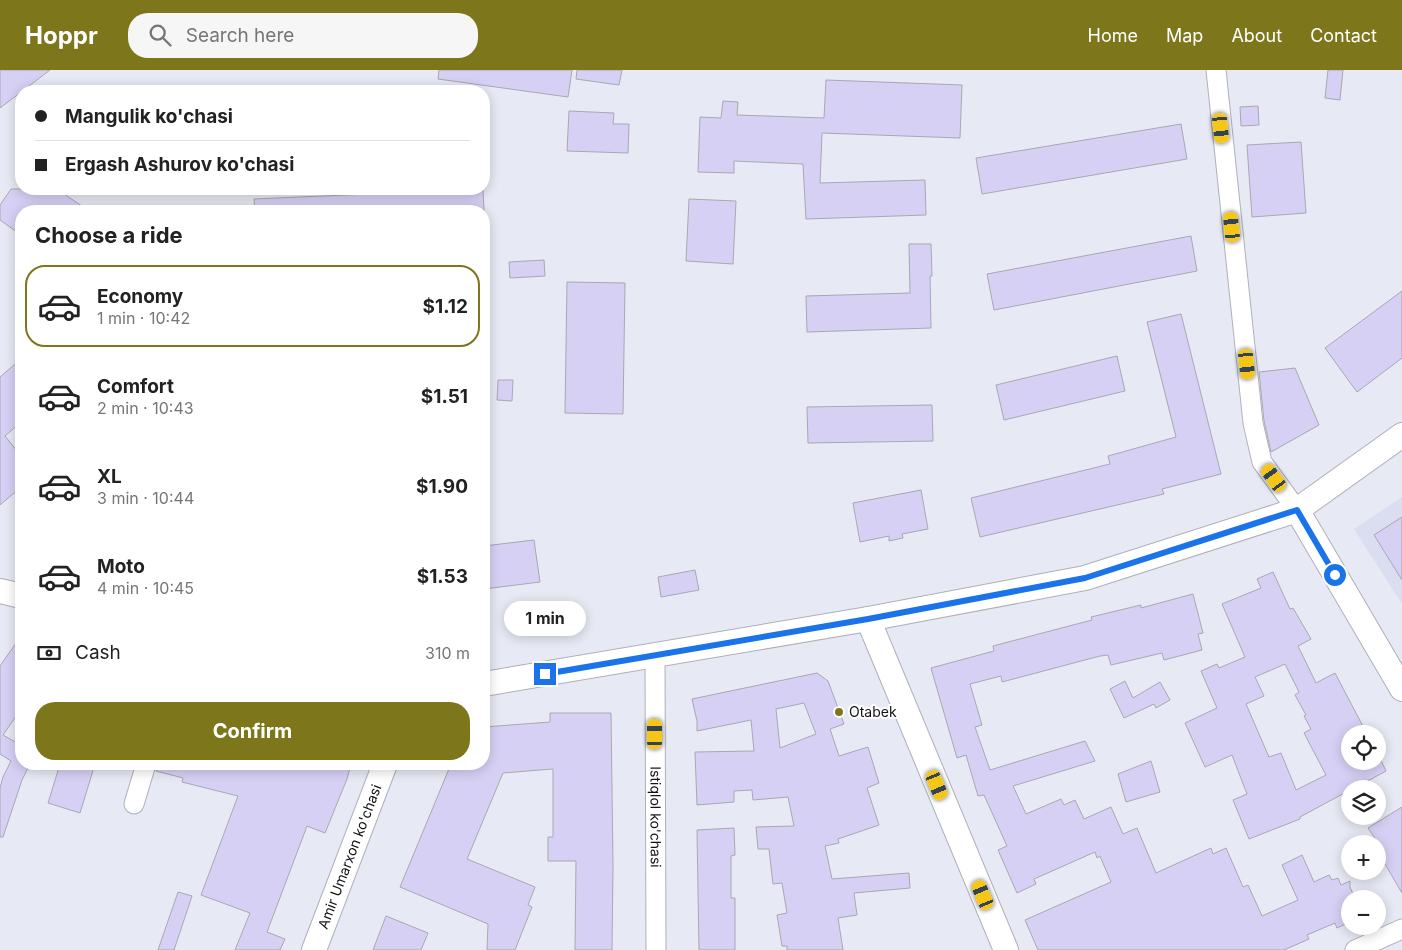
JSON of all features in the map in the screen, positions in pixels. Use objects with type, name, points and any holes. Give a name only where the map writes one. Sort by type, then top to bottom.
[{"type":"street","points":[[1216,70],[1253,423],[1262,462],[1297,510],[1402,689]]},
{"type":"street","points":[[490,683],[868,619],[1085,578],[1297,510],[1402,435]]},
{"type":"street","points":[[0,591],[15,595]]},
{"type":"street","points":[[868,619],[1006,950]]},
{"type":"street","name":"Istiqlol ko'chasi","points":[[655,655],[656,950]]},
{"type":"street","points":[[134,804],[144,770]]},
{"type":"street","name":"Amir Umarxon ko'chasi","points":[[314,950],[383,770]]},
{"type":"street","points":[[1355,950],[1402,929]]},
{"type":"shaded area","points":[[1402,497],[1402,604],[1354,529]]},
{"type":"building","points":[[0,70],[50,70],[30,85],[15,85],[15,97],[0,108]]},
{"type":"building","points":[[439,70],[572,70],[568,97],[438,79]]},
{"type":"building","points":[[577,70],[622,70],[619,85],[576,79]]},
{"type":"building","points":[[1328,70],[1343,70],[1340,100],[1325,98]]},
{"type":"building","points":[[826,80],[962,85],[960,138],[822,133],[820,183],[925,180],[926,215],[806,219],[803,164],[734,161],[734,173],[698,172],[700,117],[721,118],[723,101],[738,102],[737,115],[824,118]]},
{"type":"building","points":[[1258,106],[1259,125],[1241,126],[1240,107]]},
{"type":"building","points":[[569,111],[614,113],[613,124],[629,124],[628,153],[567,151]]},
{"type":"building","points":[[1181,124],[1187,159],[982,194],[976,158]]},
{"type":"building","points":[[1301,142],[1306,213],[1252,217],[1247,145]]},
{"type":"building","points":[[11,189],[15,189],[15,195],[66,195],[80,205],[15,205],[15,231],[0,220],[0,205]]},
{"type":"building","points":[[346,195],[483,195],[484,205],[254,205],[254,199]]},
{"type":"building","points":[[689,199],[736,201],[733,264],[686,261]]},
{"type":"building","points":[[1191,236],[1197,271],[994,310],[987,274]]},
{"type":"building","points":[[909,244],[931,244],[931,328],[807,332],[806,296],[910,293]]},
{"type":"building","points":[[544,260],[545,276],[510,278],[509,262]]},
{"type":"building","points":[[567,282],[625,283],[623,414],[565,413]]},
{"type":"building","points":[[1402,291],[1402,358],[1357,392],[1325,348]]},
{"type":"building","points":[[1181,314],[1221,474],[1162,489],[1164,494],[980,537],[971,498],[1110,464],[1108,456],[1176,437],[1147,322]]},
{"type":"building","points":[[1117,356],[1125,391],[1004,420],[996,385]]},
{"type":"building","points":[[15,364],[15,427],[5,436],[15,448],[15,492],[0,505],[0,377]]},
{"type":"building","points":[[1295,368],[1319,425],[1271,452],[1264,421],[1259,372]]},
{"type":"building","points":[[498,380],[513,380],[512,401],[497,400]]},
{"type":"building","points":[[932,405],[933,441],[808,443],[807,407]]},
{"type":"building","points":[[921,490],[928,529],[902,534],[903,538],[889,541],[889,536],[860,542],[853,503]]},
{"type":"building","points":[[1402,517],[1402,580],[1374,535]]},
{"type":"building","points":[[534,540],[540,582],[490,588],[490,545]]},
{"type":"building","points":[[695,570],[699,590],[661,597],[658,577]]},
{"type":"building","points":[[1273,572],[1290,609],[1293,608],[1311,639],[1298,646],[1316,683],[1335,673],[1362,725],[1341,725],[1341,770],[1386,771],[1370,780],[1341,780],[1341,795],[1300,817],[1300,819],[1249,839],[1233,800],[1247,794],[1232,755],[1205,767],[1185,723],[1217,708],[1201,671],[1217,664],[1219,668],[1245,657],[1222,604],[1261,588],[1257,579]],"holes":[[[1285,664],[1299,692],[1295,695],[1311,729],[1304,733],[1326,775],[1296,790],[1281,753],[1269,757],[1246,704],[1264,696],[1255,677]]]},
{"type":"building","points":[[1193,594],[1203,633],[1198,634],[1202,650],[1164,660],[1162,653],[1111,665],[1108,655],[1100,656],[1002,682],[1001,676],[970,684],[982,725],[975,727],[990,770],[1085,741],[1095,761],[1013,786],[1026,814],[1061,799],[1064,805],[1075,800],[1084,819],[1111,807],[1123,834],[1137,828],[1156,873],[1211,848],[1213,854],[1226,848],[1243,887],[1248,885],[1262,916],[1298,900],[1282,865],[1302,855],[1314,882],[1329,875],[1332,880],[1338,878],[1341,885],[1350,881],[1351,890],[1341,890],[1341,926],[1337,928],[1335,923],[1307,935],[1309,939],[1284,950],[1038,950],[1025,920],[1111,882],[1100,856],[1097,858],[1095,852],[1034,879],[1036,884],[1017,893],[998,850],[1007,846],[984,795],[978,796],[966,755],[957,758],[931,668],[994,651],[993,646],[1092,620],[1091,617],[1141,605],[1141,608]]},
{"type":"building","points":[[15,645],[15,718],[3,735],[15,742],[15,770],[27,770],[3,837],[0,837],[0,788],[11,761],[0,754],[0,666]]},
{"type":"building","points":[[817,673],[828,681],[844,724],[830,729],[839,756],[868,747],[879,783],[867,788],[879,825],[838,839],[839,843],[825,846],[832,879],[909,873],[910,888],[854,893],[857,915],[838,918],[843,950],[787,950],[787,946],[782,946],[777,915],[787,913],[782,883],[773,884],[769,849],[758,849],[756,827],[794,826],[788,797],[753,800],[752,790],[734,791],[734,802],[697,805],[695,752],[754,751],[751,720],[697,731],[697,721],[692,699]],"holes":[[[804,703],[816,734],[780,748],[776,709]]]},
{"type":"building","points":[[1125,681],[1133,698],[1160,682],[1170,700],[1156,708],[1154,704],[1124,718],[1110,689]]},
{"type":"building","points":[[550,713],[611,713],[612,950],[575,950],[576,861],[548,861],[548,837],[553,837],[553,769],[503,773],[467,859],[535,887],[528,905],[532,907],[515,950],[487,950],[488,924],[400,887],[449,770],[490,770],[490,727],[550,722]]},
{"type":"building","points":[[1151,761],[1160,792],[1126,802],[1118,774]]},
{"type":"building","points":[[58,770],[93,770],[80,813],[48,803]]},
{"type":"building","points":[[349,770],[325,833],[307,826],[267,932],[285,939],[280,950],[235,950],[250,913],[201,895],[238,796],[182,782],[183,778],[156,771]]},
{"type":"building","points":[[1402,807],[1402,893],[1386,866],[1386,835],[1373,835],[1368,828],[1373,825],[1386,825],[1386,817]]},
{"type":"building","points":[[734,828],[735,855],[731,856],[731,898],[735,898],[735,950],[699,950],[697,830]]},
{"type":"building","points":[[178,892],[192,896],[174,950],[158,950]]},
{"type":"building","points":[[386,916],[428,933],[421,950],[373,950]]},
{"type":"place","name":"Otabek","points":[[839,712]]},
{"type":"route","points":[[545,674],[868,619],[1085,578],[1297,510],[1335,575]]}]
